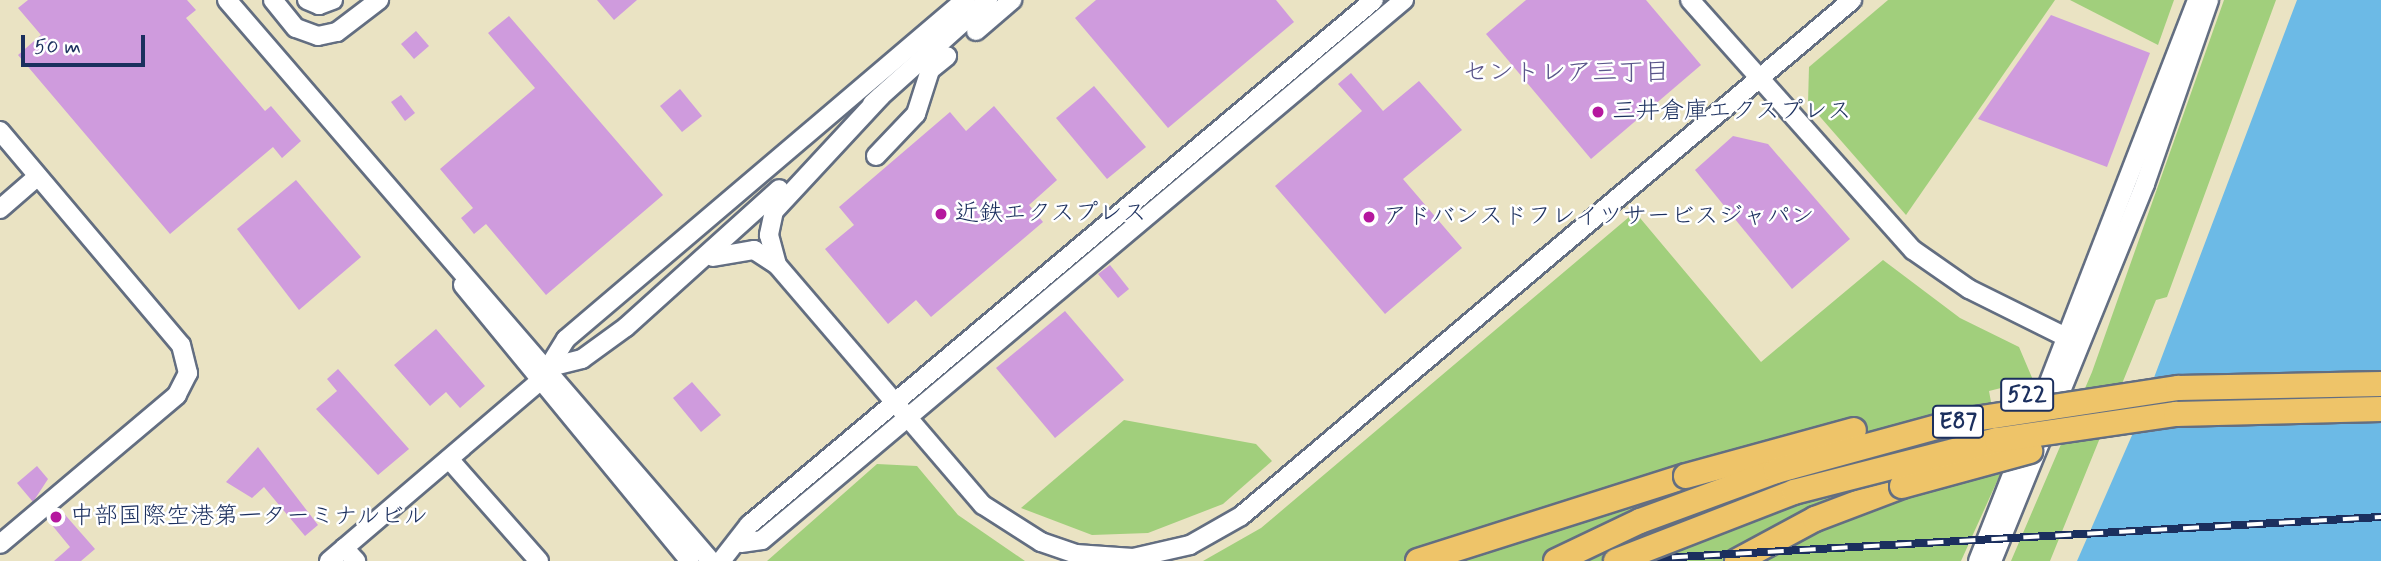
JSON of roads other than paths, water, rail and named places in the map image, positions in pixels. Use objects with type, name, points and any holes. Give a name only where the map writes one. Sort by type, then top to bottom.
[{"type":"highway","name":"522","points":[[1427,557],[1769,452],[2023,395],[2098,383],[2269,371],[2379,383]]},
{"type":"highway","name":"E87","points":[[1556,561],[1734,485],[1955,422],[2178,388],[2379,383]]},
{"type":"highway","name":"522","points":[[1737,561],[1815,519],[1945,472],[2247,409]]},
{"type":"highway","name":"E87","points":[[1615,561],[1739,510],[1895,462],[2057,428],[2247,409],[2381,409]]},
{"type":"street","points":[[228,0],[545,374],[711,561]]},
{"type":"street","points":[[272,0],[296,28],[318,36],[337,32],[379,0]]},
{"type":"street","points":[[307,0],[319,5],[333,0]]},
{"type":"street","points":[[329,561],[350,554],[449,459],[545,374],[566,339],[965,0]]},
{"type":"street","points":[[545,374],[582,359],[626,327],[697,268],[988,0]]},
{"type":"street","points":[[876,156],[916,114],[930,70],[1012,0]]},
{"type":"street","points":[[721,561],[741,543],[762,540],[902,412],[1374,0]]},
{"type":"street","points":[[902,412],[1404,0]]},
{"type":"street","points":[[1690,0],[1913,250],[1969,289],[2075,341]]},
{"type":"street","points":[[697,268],[743,249],[777,265],[983,505],[1041,542],[1107,558],[1190,545],[1266,496],[1852,0]]},
{"type":"street","points":[[1978,561],[2075,341],[2197,0]]},
{"type":"street","points":[[1992,561],[2209,0]]},
{"type":"street","points":[[777,265],[769,234],[774,211],[881,96]]},
{"type":"street","points":[[0,131],[181,345],[188,373],[177,395],[0,544]]},
{"type":"street","points":[[0,209],[38,176]]},
{"type":"street","points":[[618,295],[624,303],[626,327]]},
{"type":"street","points":[[545,374],[690,561]]},
{"type":"street","points":[[449,459],[539,561]]},
{"type":"water","points":[[2297,0],[2381,0],[2381,561],[2077,561],[2133,433]]},
{"type":"railway","points":[[1608,561],[2381,517]]},
{"type":"place","name":"三井倉庫エクスプレス","points":[[1598,112]]},
{"type":"place","name":"近鉄エクスプレス","points":[[941,214]]},
{"type":"place","name":"アドバンスドフレイツサービスジャパン","points":[[1369,217]]},
{"type":"place","name":"中部国際空港第一ターミナルビル","points":[[56,517]]},
{"type":"district","name":"セントレア三丁目","points":[[1566,74]]}]
